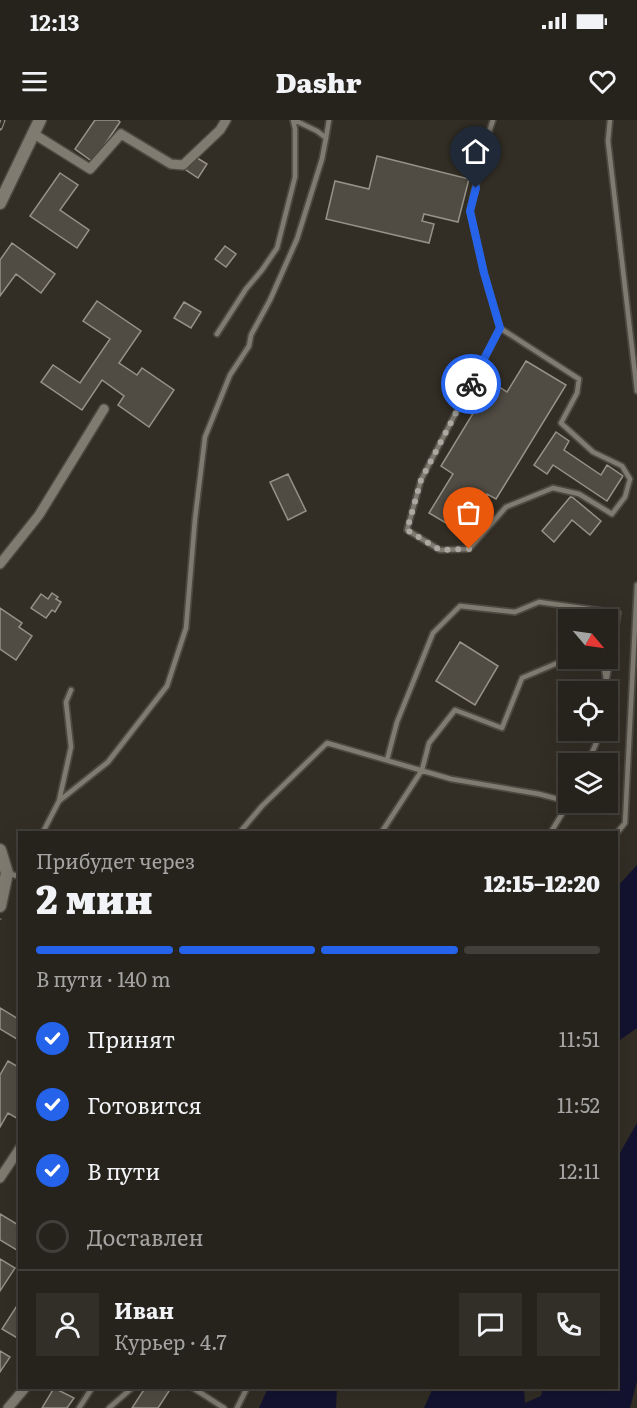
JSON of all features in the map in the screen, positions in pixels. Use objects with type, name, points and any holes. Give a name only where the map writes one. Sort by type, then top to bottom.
[{"type":"street","points":[[0,203],[40,120]]},
{"type":"street","points":[[34,134],[90,170],[121,134],[171,164],[183,165],[220,130],[226,120]]},
{"type":"street","points":[[0,564],[39,515],[104,409]]},
{"type":"street","points":[[0,850],[13,875],[0,906]]},
{"type":"street","points":[[0,1178],[18,1151]]},
{"type":"street","points":[[8,1408],[24,1389]]},
{"type":"lane","points":[[217,334],[246,289],[277,248],[295,177],[294,120],[326,138]]},
{"type":"lane","points":[[59,801],[108,762],[167,686],[186,628],[195,519],[205,437],[230,375],[249,346],[251,335],[270,300],[297,239],[322,159],[329,120]]},
{"type":"lane","points":[[493,120],[470,211],[484,273],[500,328],[579,379],[577,393],[561,423],[593,452],[622,466],[630,479],[625,498],[612,514],[579,494],[553,488],[506,507],[469,549],[440,550],[407,530],[421,480],[500,328]]},
{"type":"lane","points":[[610,120],[608,141],[637,391]]},
{"type":"lane","points":[[618,832],[625,823],[637,585]]},
{"type":"lane","points":[[387,760],[396,722],[434,633],[459,606],[515,612],[539,602],[618,613],[606,681]]},
{"type":"lane","points":[[386,831],[383,830],[422,770],[429,743],[454,710],[502,728],[522,678],[567,659],[603,661],[606,681]]},
{"type":"lane","points":[[44,831],[59,801],[71,747],[66,702],[71,690]]},
{"type":"lane","points":[[241,831],[262,806],[327,743],[451,779],[539,794],[558,800]]},
{"type":"lane","points":[[552,831],[563,813]]},
{"type":"lane","points":[[79,1408],[92,1389]]},
{"type":"lane","points":[[109,1408],[131,1389]]},
{"type":"lane","points":[[195,1389],[224,1408]]},
{"type":"lane","points":[[237,1408],[246,1389]]},
{"type":"path","points":[[0,919],[6,920]]},
{"type":"shaded area","points":[[637,865],[637,1028],[618,1041],[618,886]]},
{"type":"shaded area","points":[[637,1123],[637,1381],[630,1408],[424,1408],[433,1389],[524,1389],[525,1403],[541,1396],[543,1389],[618,1389],[618,1156]]},
{"type":"shaded area","points":[[268,1389],[337,1389],[336,1408],[259,1408]]},
{"type":"building","points":[[95,120],[118,120],[120,122],[93,162],[75,149]]},
{"type":"building","points":[[194,156],[207,164],[198,178],[186,170]]},
{"type":"building","points":[[377,156],[469,179],[458,222],[424,214],[422,221],[434,224],[429,243],[326,219],[335,181],[369,189]]},
{"type":"building","points":[[60,173],[78,185],[60,210],[89,230],[77,248],[30,216]]},
{"type":"building","points":[[12,243],[55,274],[41,293],[16,274],[0,296],[0,260]]},
{"type":"building","points":[[225,246],[236,254],[226,267],[215,259]]},
{"type":"building","points":[[97,301],[141,331],[119,363],[137,375],[142,368],[174,390],[149,427],[118,405],[124,396],[102,380],[82,410],[41,382],[53,365],[80,383],[110,339],[83,321]]},
{"type":"building","points":[[184,302],[201,312],[191,328],[174,318]]},
{"type":"building","points":[[526,361],[566,385],[496,499],[487,494],[463,533],[429,513],[453,474],[441,466],[492,382],[507,392]]},
{"type":"building","points":[[556,432],[569,441],[564,450],[601,475],[607,465],[623,476],[607,501],[553,465],[547,474],[534,465]]},
{"type":"building","points":[[288,474],[306,511],[288,520],[270,482]]},
{"type":"building","points":[[571,496],[601,521],[590,535],[572,520],[554,542],[542,531]]},
{"type":"building","points":[[52,593],[61,602],[55,612],[52,610],[46,618],[31,608],[41,594],[48,599]]},
{"type":"building","points":[[0,608],[22,623],[19,627],[32,636],[16,660],[0,649]]},
{"type":"building","points":[[460,642],[498,666],[475,705],[436,681]]},
{"type":"building","points":[[0,1008],[18,1019],[18,1040],[0,1029]]},
{"type":"building","points":[[8,1061],[18,1067],[18,1119],[8,1113],[0,1127],[0,1075]]},
{"type":"building","points":[[0,1214],[18,1225],[18,1251],[0,1240]]},
{"type":"building","points":[[0,1259],[15,1268],[0,1291]]},
{"type":"building","points":[[18,1304],[18,1338],[2,1329]]},
{"type":"building","points":[[0,1351],[10,1357],[0,1372]]},
{"type":"building","points":[[53,1389],[74,1398],[67,1408],[42,1408]]},
{"type":"building","points":[[144,1389],[170,1389],[158,1408],[132,1408]]},
{"type":"railway","points":[[0,128],[3,120]]},
{"type":"way so far","points":[[469,549],[440,550],[407,530],[421,480],[471,384]]},
{"type":"route","points":[[471,384],[500,328],[484,273],[470,211],[476,188]]}]
